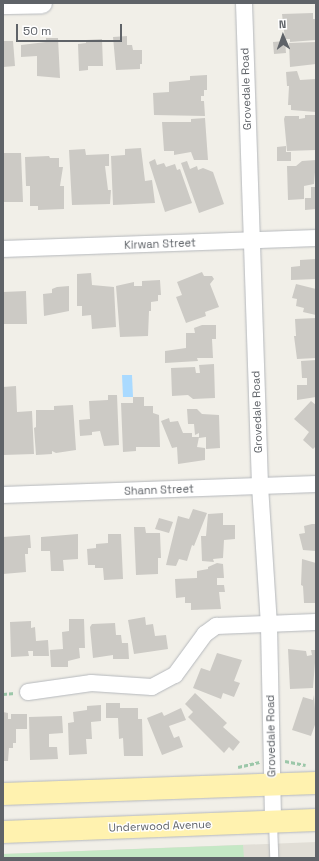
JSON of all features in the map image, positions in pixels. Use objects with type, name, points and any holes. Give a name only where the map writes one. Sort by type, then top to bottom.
[{"type":"main road","points":[[3,794],[316,784]]},
{"type":"main road","name":"Underwood Avenue","points":[[3,832],[316,820]]},
{"type":"street","points":[[3,4],[42,3]]},
{"type":"street","name":"Grovedale Road","points":[[244,3],[260,486],[269,626],[273,822]]},
{"type":"street","name":"Kirwan Street","points":[[3,249],[316,238]]},
{"type":"street","name":"Shann Street","points":[[3,495],[316,484]]},
{"type":"street","points":[[28,692],[91,683],[152,687],[175,675],[205,634],[216,626],[269,626],[316,622]]},
{"type":"lane","points":[[273,822],[274,858]]},
{"type":"shaded area","points":[[316,842],[316,858],[3,858],[3,854]]},
{"type":"green space","points":[[243,845],[244,858],[3,858],[3,854]]},
{"type":"water","points":[[122,375],[132,375],[133,397],[123,397]]},
{"type":"building","points":[[313,13],[313,19],[316,19],[316,40],[290,42],[290,39],[285,39],[282,14]]},
{"type":"building","points":[[127,36],[127,45],[132,45],[133,50],[142,50],[142,64],[140,64],[140,69],[116,70],[113,37]]},
{"type":"building","points":[[46,38],[58,38],[60,78],[37,76],[37,56],[21,57],[21,45],[46,42]]},
{"type":"building","points":[[102,39],[103,66],[88,66],[88,70],[79,71],[78,44],[86,43],[86,40]]},
{"type":"building","points":[[3,41],[13,41],[15,66],[3,67]]},
{"type":"building","points":[[285,41],[286,53],[274,54],[273,42]]},
{"type":"building","points":[[316,42],[316,64],[290,67],[289,43]]},
{"type":"building","points":[[297,71],[300,80],[316,79],[316,112],[291,110],[291,105],[288,105],[289,86],[287,86],[286,72]]},
{"type":"building","points":[[207,75],[207,90],[204,90],[204,96],[201,96],[201,101],[204,101],[205,116],[154,115],[153,93],[169,92],[169,82],[190,80],[190,76]]},
{"type":"building","points":[[305,115],[316,115],[316,150],[287,151],[285,116],[299,116],[299,119],[305,118]]},
{"type":"building","points":[[205,118],[208,160],[194,160],[191,152],[174,155],[174,151],[164,151],[162,122],[191,122],[191,119]]},
{"type":"building","points":[[286,146],[286,152],[291,152],[291,161],[277,161],[277,147]]},
{"type":"building","points":[[141,148],[145,181],[152,180],[155,203],[113,205],[111,156],[125,155],[125,149]]},
{"type":"building","points":[[85,149],[86,155],[109,154],[109,166],[105,166],[108,190],[111,190],[110,204],[72,205],[69,150]]},
{"type":"building","points":[[3,153],[21,153],[23,202],[3,202]]},
{"type":"building","points":[[49,156],[50,158],[59,158],[59,167],[63,167],[60,186],[64,186],[64,209],[38,210],[38,206],[30,206],[30,186],[26,186],[25,157]]},
{"type":"building","points":[[155,159],[157,165],[164,163],[166,167],[175,164],[177,170],[180,169],[192,203],[165,212],[149,162]]},
{"type":"building","points":[[316,160],[314,184],[304,186],[304,199],[288,200],[287,166],[296,166],[302,161]]},
{"type":"building","points":[[187,161],[190,169],[197,166],[198,170],[203,168],[213,172],[224,204],[199,213],[181,163]]},
{"type":"building","points":[[311,187],[316,187],[316,209],[305,210],[305,198],[311,198]]},
{"type":"building","points":[[316,259],[316,279],[291,280],[291,267],[300,266],[300,260]]},
{"type":"building","points":[[202,272],[204,276],[212,276],[214,279],[210,284],[219,307],[205,312],[206,316],[186,323],[176,297],[182,295],[177,282]]},
{"type":"building","points":[[91,273],[92,285],[114,287],[116,327],[92,329],[91,315],[82,316],[82,306],[77,306],[77,274]]},
{"type":"building","points":[[160,280],[161,295],[158,295],[158,301],[151,302],[151,311],[149,311],[148,336],[120,337],[116,286],[134,282],[134,286],[142,286],[142,281]]},
{"type":"building","points":[[296,284],[316,289],[316,315],[303,312],[304,308],[296,306],[297,299],[292,298]]},
{"type":"building","points":[[69,286],[69,311],[44,316],[43,294],[52,293],[52,289],[57,287]]},
{"type":"building","points":[[26,291],[27,324],[3,324],[3,292]]},
{"type":"building","points":[[316,318],[316,358],[297,359],[294,336],[296,336],[295,319]]},
{"type":"building","points":[[202,325],[216,325],[216,339],[212,339],[213,358],[197,358],[198,361],[165,363],[165,351],[186,348],[186,333],[195,333],[194,328]]},
{"type":"building","points":[[316,360],[316,397],[297,400],[297,385],[307,385],[307,378],[302,378],[301,361]]},
{"type":"building","points":[[214,364],[215,398],[193,399],[188,395],[172,396],[171,368],[195,367],[196,373],[200,373],[199,365]]},
{"type":"building","points":[[16,386],[17,412],[32,411],[34,454],[3,455],[3,387]]},
{"type":"building","points":[[108,395],[117,395],[119,445],[104,446],[100,431],[92,432],[92,435],[80,436],[79,420],[90,419],[89,401],[108,400]]},
{"type":"building","points":[[133,397],[144,397],[144,406],[153,406],[153,413],[159,415],[160,447],[136,447],[136,451],[123,452],[121,403],[133,403]]},
{"type":"building","points":[[311,401],[316,405],[316,446],[313,449],[303,440],[309,432],[294,419]]},
{"type":"building","points":[[73,405],[76,450],[56,453],[52,451],[52,454],[36,455],[34,428],[36,427],[36,410],[54,410],[54,406]]},
{"type":"building","points":[[187,409],[197,409],[202,414],[219,415],[220,448],[206,449],[206,437],[199,438],[199,433],[195,435],[194,424],[188,424]]},
{"type":"building","points":[[169,418],[170,422],[178,421],[183,433],[192,433],[192,437],[199,437],[197,447],[205,448],[205,460],[178,464],[177,447],[172,448],[161,421]]},
{"type":"building","points":[[193,509],[207,513],[194,546],[192,545],[187,561],[179,559],[176,566],[166,565],[178,516],[189,519]]},
{"type":"building","points":[[223,513],[223,525],[235,525],[235,539],[224,540],[223,558],[213,559],[214,562],[202,561],[201,536],[206,536],[208,514]]},
{"type":"building","points":[[159,518],[173,522],[169,533],[155,529]]},
{"type":"building","points":[[316,524],[316,551],[303,550],[299,534],[305,533],[304,526]]},
{"type":"building","points":[[134,527],[145,527],[146,533],[160,533],[161,558],[158,558],[158,574],[136,575]]},
{"type":"building","points":[[78,534],[78,559],[63,560],[64,571],[51,571],[50,551],[41,551],[41,537]]},
{"type":"building","points":[[108,534],[121,534],[123,579],[104,580],[103,568],[95,568],[95,565],[88,565],[87,549],[96,548],[96,544],[108,543]]},
{"type":"building","points":[[30,535],[31,548],[28,548],[28,554],[25,554],[26,572],[3,574],[3,537]]},
{"type":"building","points":[[302,559],[316,563],[316,603],[304,603],[303,586],[301,585]]},
{"type":"building","points":[[217,563],[223,564],[224,578],[217,578],[217,585],[224,585],[225,592],[219,592],[221,609],[191,610],[191,603],[185,603],[185,597],[176,598],[175,579],[197,578],[197,571],[208,569],[208,567]]},
{"type":"building","points":[[145,617],[146,625],[153,624],[155,636],[166,635],[168,649],[134,654],[128,620]]},
{"type":"building","points":[[69,619],[84,619],[85,648],[79,648],[80,658],[68,661],[68,667],[51,667],[50,650],[63,649],[62,632],[69,631]]},
{"type":"building","points":[[31,621],[31,628],[35,627],[36,641],[48,640],[49,656],[33,656],[33,651],[28,651],[29,656],[11,657],[10,622]]},
{"type":"building","points":[[115,623],[116,635],[121,635],[122,643],[128,643],[129,659],[113,659],[113,655],[93,658],[90,627],[92,624]]},
{"type":"building","points":[[288,649],[306,651],[307,656],[312,655],[311,650],[316,650],[313,688],[290,689]]},
{"type":"building","points":[[217,653],[242,660],[234,681],[240,683],[234,697],[223,693],[221,699],[193,688],[201,668],[210,671]]},
{"type":"building","points":[[195,693],[227,723],[223,727],[240,742],[233,751],[229,747],[224,753],[188,717],[193,712],[185,704]]},
{"type":"building","points":[[314,695],[316,722],[311,736],[292,730],[303,697],[313,700]]},
{"type":"building","points":[[106,703],[120,703],[120,708],[138,708],[138,719],[142,719],[143,756],[124,756],[123,738],[119,739],[118,718],[106,718]]},
{"type":"building","points":[[101,705],[101,721],[91,722],[92,739],[86,739],[87,754],[69,755],[68,723],[74,722],[73,712],[87,710],[87,706]]},
{"type":"building","points":[[181,708],[186,720],[169,726],[174,738],[179,736],[183,747],[162,755],[147,718],[162,712],[164,716]]},
{"type":"building","points":[[3,712],[8,713],[8,719],[11,719],[11,714],[27,714],[27,729],[16,729],[16,743],[13,743],[13,748],[9,748],[8,761],[3,761]]},
{"type":"building","points":[[62,716],[63,733],[49,734],[49,747],[57,747],[58,759],[30,760],[29,717]]}]
